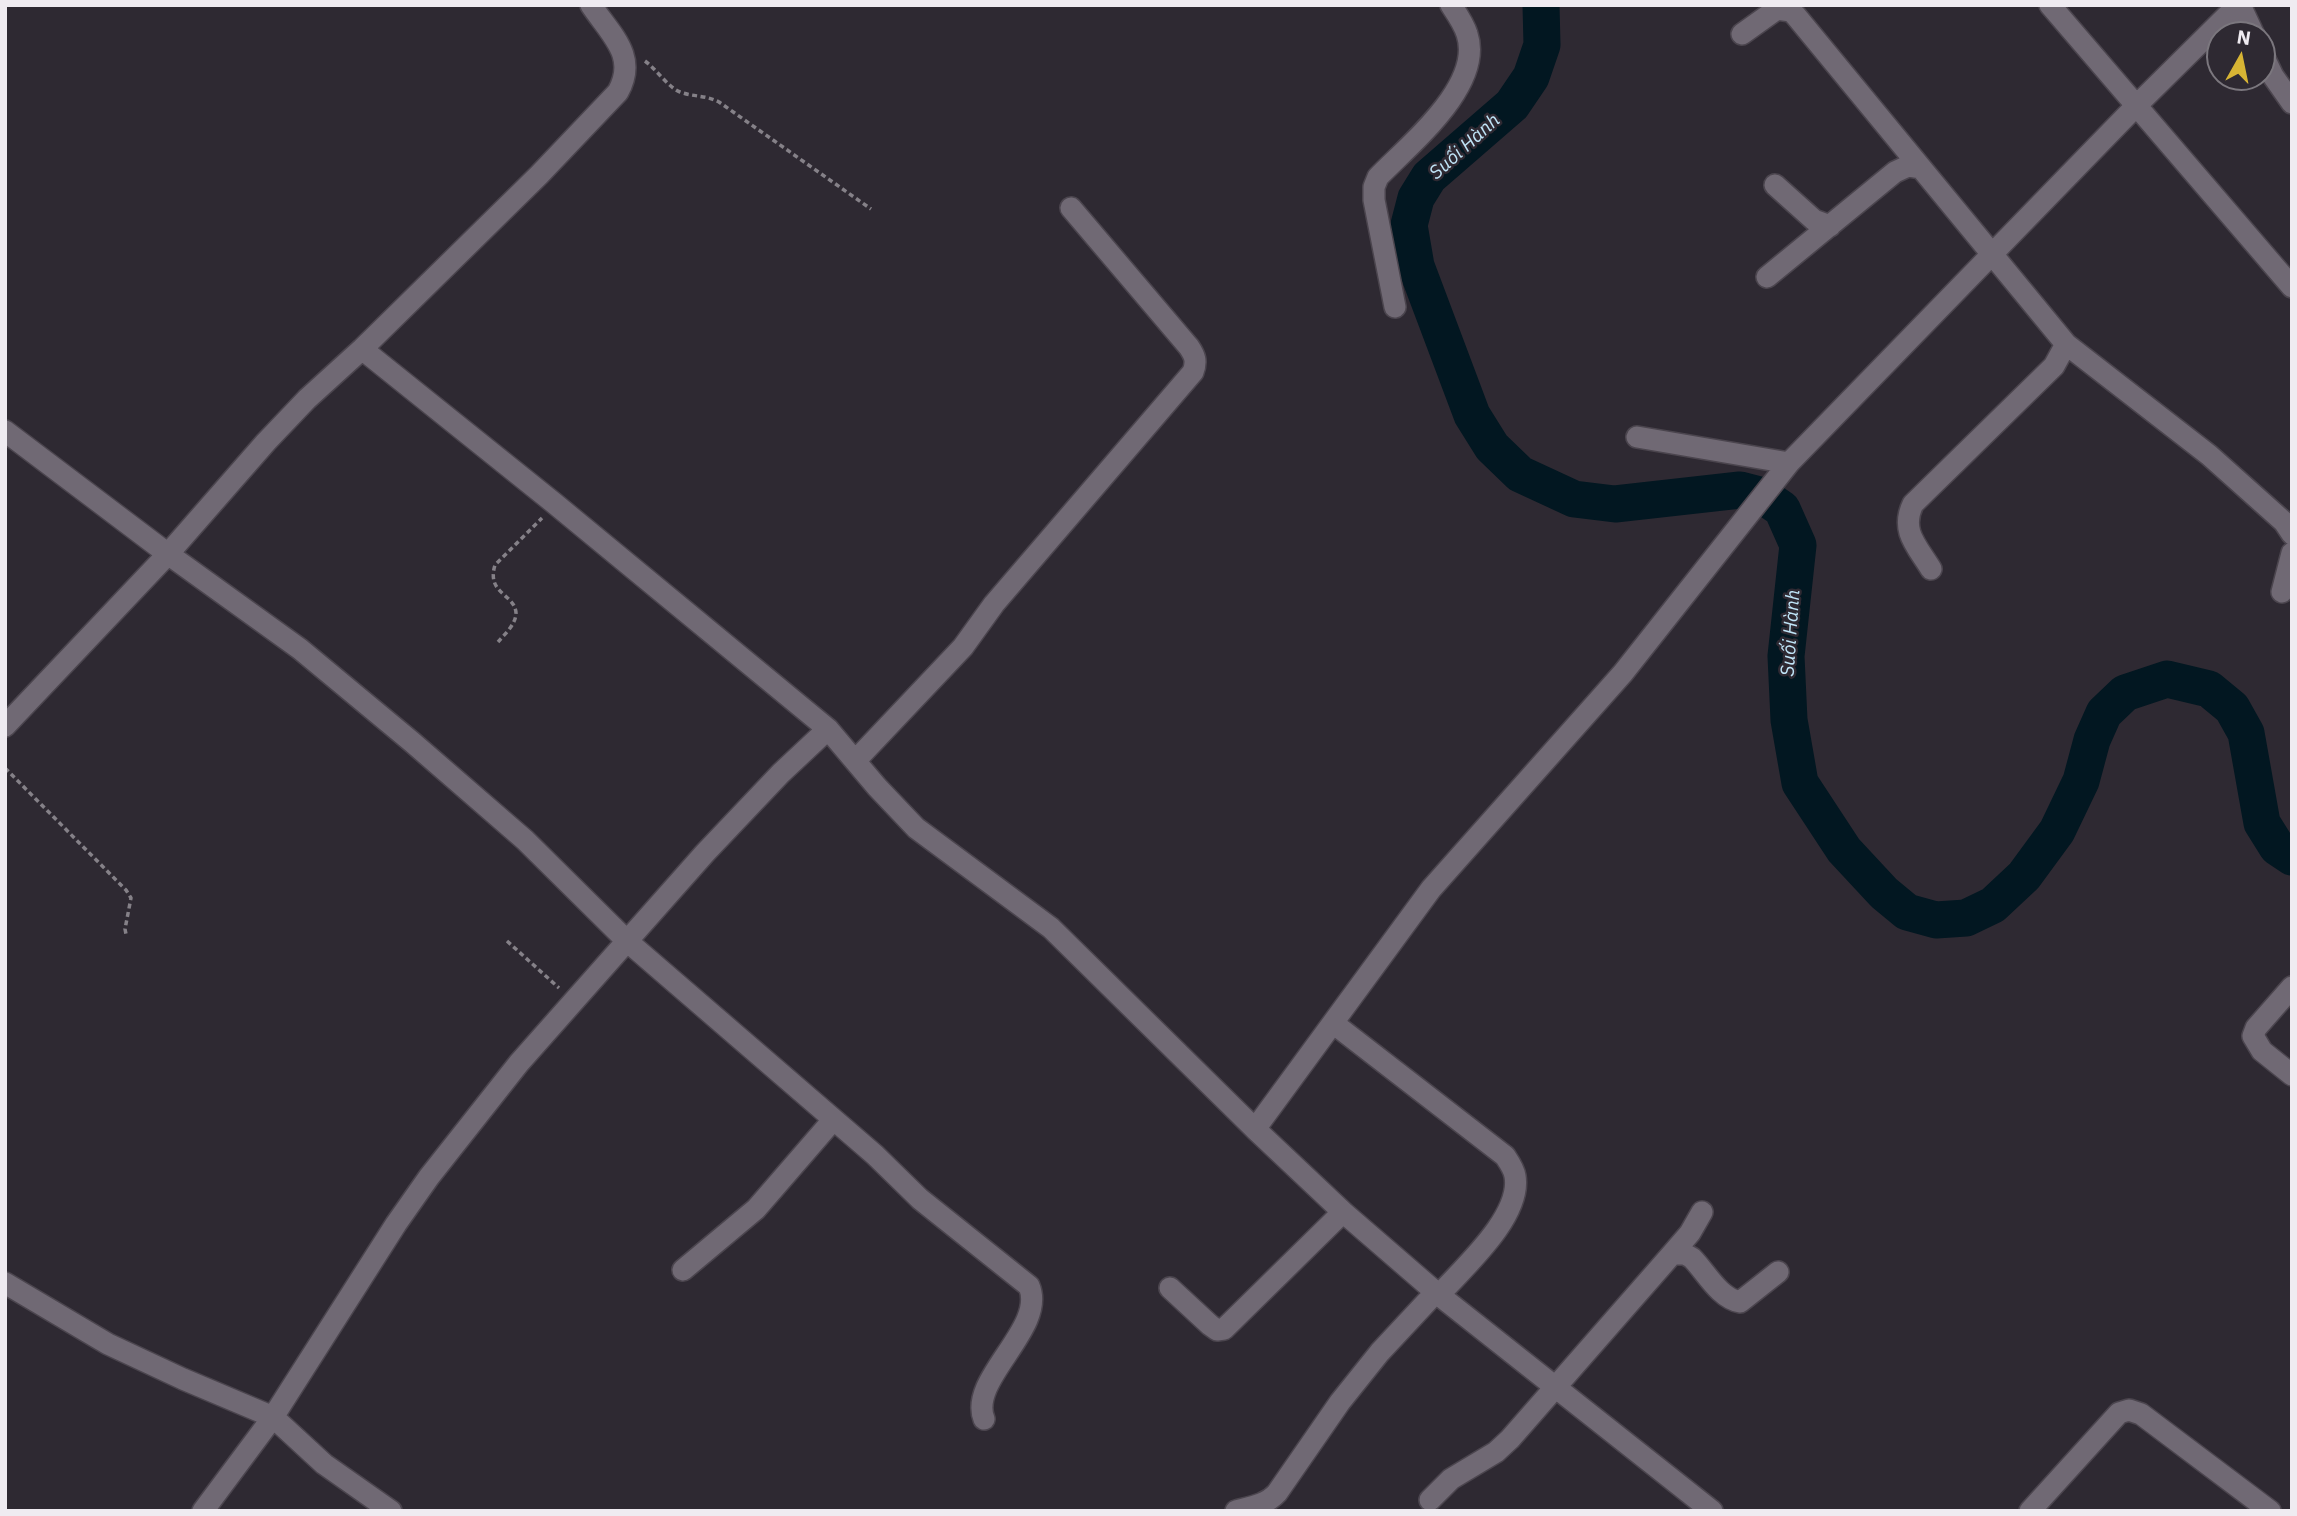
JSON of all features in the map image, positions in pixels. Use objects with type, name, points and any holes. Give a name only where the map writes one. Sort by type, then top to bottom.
[{"type":"street","points":[[5,726],[168,554],[265,442],[538,175],[618,92],[625,80],[626,58],[591,5]]},
{"type":"street","points":[[1395,307],[1374,200],[1374,187],[1378,177],[1443,109],[1464,78],[1469,57],[1468,35],[1451,5]]},
{"type":"street","points":[[2050,5],[2292,287]]},
{"type":"street","points":[[1255,1129],[1432,889],[1623,673],[1788,463],[2137,105],[2239,5],[2247,21]]},
{"type":"street","points":[[1742,34],[1777,9],[1791,11],[2066,344],[2209,455],[2284,522],[2292,534]]},
{"type":"street","points":[[2276,80],[2292,103]]},
{"type":"street","points":[[1767,277],[1895,172],[1908,166],[1920,168]]},
{"type":"street","points":[[1775,185],[1814,220],[1830,226]]},
{"type":"street","points":[[856,760],[962,647],[994,604],[1193,372],[1195,357],[1189,347],[1071,208]]},
{"type":"street","points":[[1931,569],[1909,532],[1907,522],[1913,504],[2054,366],[2066,344]]},
{"type":"street","points":[[362,349],[828,729],[916,828],[1051,928],[1343,1212],[1555,1389],[1712,1511]]},
{"type":"street","points":[[5,431],[300,649],[412,742],[524,840],[627,941],[939,1214],[1028,1286],[1032,1295],[1027,1319],[983,1396],[981,1411],[984,1419]]},
{"type":"street","points":[[1637,437],[1788,463]]},
{"type":"street","points":[[2282,592],[2292,553]]},
{"type":"street","points":[[203,1511],[273,1417],[429,1177],[519,1063],[705,853],[781,773],[828,729]]},
{"type":"street","points":[[2292,987],[2253,1035],[2262,1051],[2292,1074]]},
{"type":"street","points":[[1236,1511],[1261,1505],[1277,1493],[1340,1402],[1380,1352],[1500,1225],[1515,1193],[1516,1178],[1505,1156],[1333,1023]]},
{"type":"street","points":[[682,1270],[756,1209],[834,1120]]},
{"type":"street","points":[[1170,1288],[1210,1325],[1217,1330],[1224,1329],[1343,1212]]},
{"type":"street","points":[[1430,1500],[1451,1479],[1496,1452],[1555,1389],[1672,1254],[1690,1233],[1702,1212]]},
{"type":"street","points":[[1672,1254],[1685,1254],[1692,1258],[1723,1294],[1740,1302],[1778,1272]]},
{"type":"street","points":[[5,1283],[108,1344],[273,1417],[324,1464],[391,1511]]},
{"type":"street","points":[[2030,1511],[2119,1413],[2129,1410],[2141,1414],[2270,1511]]},
{"type":"path","points":[[626,58],[645,61],[680,92],[710,97],[872,209]]},
{"type":"path","points":[[498,642],[512,625],[516,614],[514,606],[496,589],[493,573],[495,565],[539,522],[554,503]]},
{"type":"path","points":[[5,768],[126,890],[131,898],[126,934]]},
{"type":"path","points":[[507,941],[573,1002]]},
{"type":"waterway","name":"Suối Hành","points":[[1541,5],[1542,45],[1531,77],[1512,105],[1429,177],[1416,198],[1409,225],[1416,266],[1472,415],[1492,447],[1520,474],[1574,499],[1615,504],[1740,490],[1763,496],[1782,509],[1798,545],[1786,656],[1789,720],[1800,783],[1844,850],[1884,893],[1907,912],[1936,920],[1966,918],[1993,905],[2024,876],[2057,831],[2081,781],[2092,740],[2104,713],[2125,693],[2167,679],[2209,689],[2232,708],[2246,733],[2262,823],[2277,847],[2292,857]]}]
